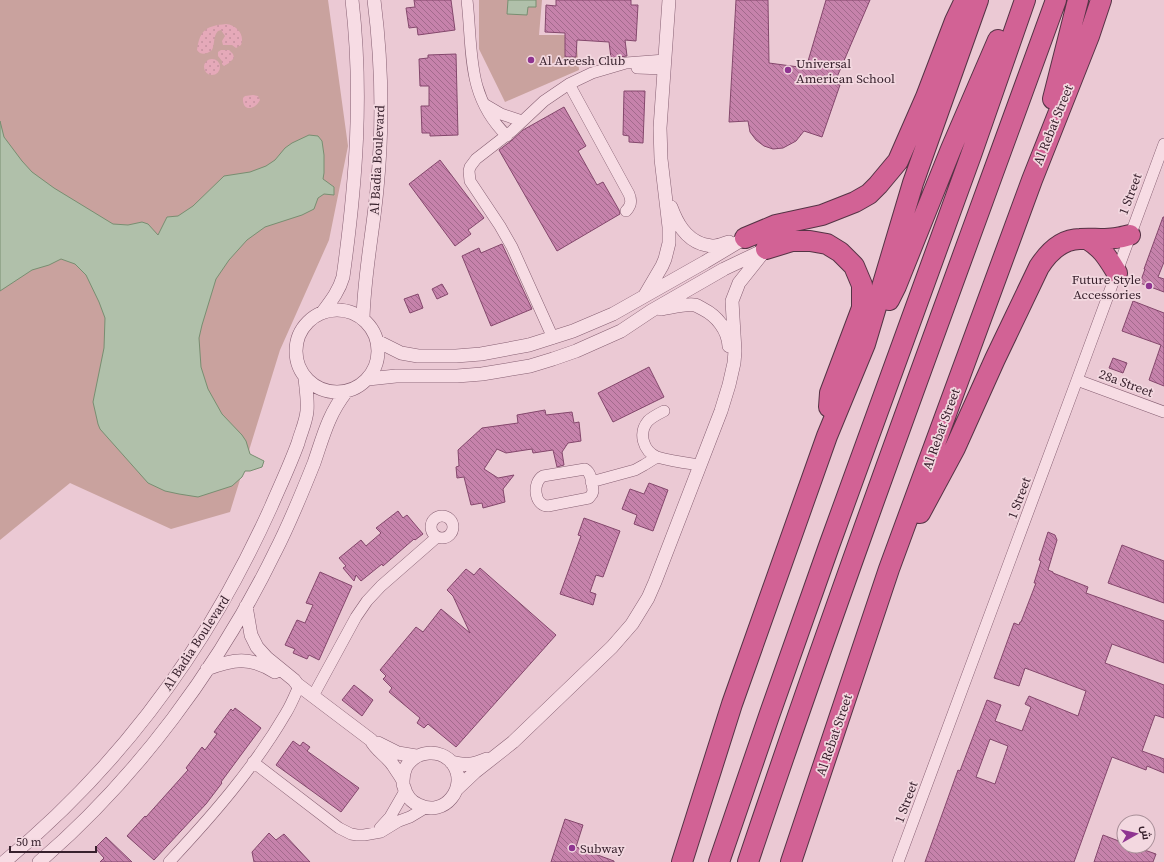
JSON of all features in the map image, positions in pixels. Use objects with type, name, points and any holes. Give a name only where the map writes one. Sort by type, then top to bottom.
[{"type":"highway","points":[[745,238],[776,226],[822,215],[855,202],[873,190],[898,161],[926,97],[955,21],[965,0]]},
{"type":"highway","points":[[865,344],[913,183],[978,0]]},
{"type":"highway","points":[[682,862],[732,704],[827,436],[865,344],[896,286],[951,149],[1016,0]]},
{"type":"highway","points":[[719,862],[774,701],[971,155],[1024,0]]},
{"type":"highway","points":[[748,862],[853,557],[1056,0]]},
{"type":"highway","points":[[1032,180],[1078,0]]},
{"type":"highway","name":"Al Rebat Street","points":[[791,862],[889,569],[1032,180],[1101,0]]},
{"type":"highway","points":[[889,569],[949,461],[995,359],[1042,263],[1051,251],[1060,245],[1078,239],[1114,238],[1130,235]]},
{"type":"highway","points":[[1087,239],[1104,252],[1117,273]]},
{"type":"highway","points":[[766,249],[792,241],[810,241],[827,244],[840,252],[854,266],[862,285],[862,308],[830,393],[827,436]]},
{"type":"street","name":"Al Badia Boulevard","points":[[322,313],[334,298],[343,277],[356,167],[358,106],[356,45],[352,0]]},
{"type":"street","name":"Al Badia Boulevard","points":[[363,319],[364,295],[377,188],[380,144],[381,100],[374,0]]},
{"type":"street","points":[[467,0],[473,73],[476,86],[493,121],[507,136]]},
{"type":"street","points":[[644,296],[662,266],[667,251],[669,235],[666,193],[661,159],[660,128],[669,0]]},
{"type":"street","points":[[553,338],[512,247],[500,226],[472,185],[468,176],[469,171],[473,163],[507,136],[544,101],[569,84],[592,73],[628,62],[664,65]]},
{"type":"street","points":[[569,84],[630,194],[630,204],[626,212]]},
{"type":"street","points":[[484,103],[501,114],[522,121]]},
{"type":"street","name":"1 Street","points":[[898,862],[1164,144]]},
{"type":"street","points":[[666,193],[680,227],[685,233],[695,240],[707,245],[715,246],[745,238]]},
{"type":"street","points":[[377,341],[401,352],[426,357],[481,354],[505,350],[553,338],[613,314],[745,238]]},
{"type":"street","points":[[368,379],[406,376],[470,375],[506,371],[530,366],[565,355],[599,342],[621,331],[651,311],[724,269],[766,249]]},
{"type":"street","points":[[371,740],[376,748],[392,763],[413,802],[424,808],[436,808],[447,803],[457,789],[475,772],[526,729],[612,648],[632,624],[648,598],[655,582],[721,411],[734,363],[735,351],[732,301],[739,284],[766,249]]},
{"type":"street","points":[[651,311],[695,305],[711,313],[721,323],[734,363]]},
{"type":"street","points":[[330,310],[339,310],[356,314],[363,319],[372,329],[377,341],[378,357],[373,372],[368,379],[362,385],[354,389],[336,393],[319,389],[311,384],[305,378],[297,362],[297,341],[302,329],[314,316],[330,310]]},
{"type":"street","name":"Al Badia Boulevard","points":[[4,862],[39,832],[69,803],[124,744],[173,680],[218,612],[256,541],[302,430],[306,413],[307,397],[305,378]]},
{"type":"street","name":"28a Street","points":[[1077,380],[1164,412]]},
{"type":"street","name":"Al Badia Boulevard","points":[[39,862],[78,826],[123,778],[169,722],[207,669],[229,635],[272,559],[314,463],[331,414],[346,392]]},
{"type":"street","points":[[664,411],[652,418],[644,427],[642,439],[644,445],[657,457],[700,465]]},
{"type":"street","points":[[591,482],[635,470],[657,457]]},
{"type":"street","points":[[585,469],[590,474],[591,482],[593,492],[589,498],[548,506],[542,505],[538,501],[536,483],[543,476],[585,469]]},
{"type":"street","points":[[312,696],[356,617],[367,601],[381,586],[437,537]]},
{"type":"street","points":[[246,606],[251,635],[257,647],[267,658],[298,685],[371,740],[398,753],[416,756]]},
{"type":"street","points":[[207,669],[230,661],[245,660],[268,668],[290,683],[298,685]]},
{"type":"street","points":[[169,862],[208,820],[253,762],[286,713],[298,685]]},
{"type":"street","points":[[376,833],[390,817],[404,786],[404,774],[406,767],[416,756],[431,752],[446,757],[455,768],[458,775],[457,789]]},
{"type":"street","points":[[451,762],[464,765],[473,764],[498,754]]},
{"type":"street","points":[[253,762],[339,828],[351,834],[364,835],[384,831],[395,823],[410,817],[424,808]]},
{"type":"shaded area","points":[[0,0],[328,0],[348,146],[329,240],[280,350],[230,512],[171,529],[70,483],[0,540]]},
{"type":"shaded area","name":"Al Areesh Club","points":[[479,0],[542,0],[539,35],[576,35],[579,70],[505,102],[479,49]]},
{"type":"shaded area","points":[[508,0],[536,0],[536,7],[528,7],[527,15],[507,14]]},
{"type":"shaded area","points":[[0,121],[4,137],[22,161],[32,172],[54,188],[113,224],[128,225],[142,222],[148,224],[158,235],[167,217],[178,216],[193,206],[224,176],[250,172],[266,166],[275,160],[285,148],[309,135],[318,136],[322,141],[324,155],[323,179],[334,187],[334,195],[324,194],[318,198],[314,209],[302,215],[265,227],[247,240],[229,260],[216,279],[199,338],[201,367],[208,389],[222,414],[246,441],[250,454],[264,461],[262,467],[245,471],[242,477],[232,486],[198,497],[165,491],[148,483],[100,429],[93,402],[104,348],[105,318],[86,275],[75,264],[61,259],[49,265],[32,270],[0,291]]},
{"type":"sand","points":[[226,24],[237,28],[242,38],[241,45],[236,48],[232,45],[223,45],[222,41],[225,36],[221,30],[215,35],[212,50],[204,54],[197,50],[202,33],[214,26]]},
{"type":"sand","points":[[221,50],[229,50],[233,54],[234,58],[224,66],[218,56],[218,52]]},
{"type":"sand","points":[[209,59],[215,59],[220,64],[218,73],[215,75],[209,75],[204,70],[204,64]]},
{"type":"sand","points":[[245,96],[258,96],[260,100],[258,103],[249,108],[245,106],[243,103],[243,98]]},
{"type":"building","points":[[414,0],[451,0],[455,30],[418,35],[417,27],[409,28],[406,8],[415,7]]},
{"type":"building","points":[[556,0],[631,0],[631,5],[638,5],[636,41],[625,40],[627,56],[611,58],[609,42],[577,40],[576,57],[565,57],[565,33],[545,32],[546,5],[556,6]]},
{"type":"building","name":"Universal American School","points":[[736,0],[768,0],[769,63],[806,68],[826,0],[870,0],[834,84],[840,85],[822,137],[804,131],[796,141],[783,148],[773,149],[764,146],[756,140],[750,132],[748,121],[729,122]]},
{"type":"building","points":[[456,54],[458,135],[430,136],[430,133],[422,133],[421,106],[429,106],[429,86],[420,86],[419,59],[428,58],[428,55]]},
{"type":"building","points":[[624,91],[645,91],[643,143],[629,142],[629,136],[623,135]]},
{"type":"building","points":[[564,107],[586,146],[578,151],[597,185],[603,182],[620,214],[557,251],[499,150],[523,130]]},
{"type":"building","points":[[440,160],[484,218],[468,230],[471,234],[455,246],[409,184]]},
{"type":"building","points":[[1163,217],[1164,262],[1158,277],[1164,279],[1164,292],[1140,283]]},
{"type":"building","points":[[502,244],[532,309],[491,326],[462,256],[479,248],[481,253]]},
{"type":"building","points":[[442,284],[448,294],[437,299],[432,289]]},
{"type":"building","points":[[418,294],[423,308],[410,313],[404,299]]},
{"type":"building","points":[[1133,301],[1164,313],[1164,386],[1149,380],[1161,345],[1122,331]]},
{"type":"building","points":[[1113,358],[1127,363],[1123,373],[1109,368]]},
{"type":"building","points":[[649,367],[664,397],[613,422],[598,393]]},
{"type":"building","points":[[545,410],[546,415],[572,412],[574,423],[579,422],[581,441],[568,443],[562,452],[564,465],[557,467],[553,450],[533,453],[532,449],[506,453],[497,449],[484,469],[498,478],[514,475],[503,489],[505,502],[483,508],[482,503],[471,505],[464,477],[457,478],[456,467],[459,466],[458,450],[482,428],[518,423],[517,415]]},
{"type":"building","points":[[649,483],[668,490],[653,531],[634,524],[637,515],[622,509],[630,489],[644,494]]},
{"type":"building","points":[[398,511],[403,518],[407,515],[423,534],[415,540],[414,539],[383,566],[382,564],[361,581],[356,575],[354,581],[343,568],[346,566],[339,558],[361,540],[366,546],[381,533],[376,528]]},
{"type":"building","points":[[584,518],[620,531],[603,577],[596,575],[590,592],[596,594],[593,605],[560,594],[581,536],[578,535]]},
{"type":"building","points":[[1048,532],[1055,535],[1057,540],[1048,570],[1088,587],[1086,593],[1164,621],[1164,663],[1112,644],[1105,663],[1164,685],[1164,718],[1155,715],[1142,751],[1164,759],[1164,773],[1147,766],[1146,770],[1112,757],[1074,862],[925,862],[958,770],[960,771],[987,700],[1001,705],[995,721],[1022,731],[1031,707],[1025,704],[1029,696],[1078,716],[1086,691],[1025,668],[1019,686],[994,678],[1014,623],[1019,625],[1021,622],[1036,583],[1034,583],[1041,561],[1039,560]],"holes":[[[990,739],[1008,746],[995,784],[976,777]]]},
{"type":"building","points":[[1122,545],[1164,561],[1164,603],[1108,583]]},
{"type":"building","points":[[480,568],[556,635],[456,747],[428,724],[424,728],[417,723],[420,718],[389,692],[392,688],[383,679],[386,676],[380,670],[416,627],[423,632],[441,609],[470,633],[453,596],[447,590],[466,569],[474,575]]},
{"type":"building","points":[[320,572],[352,586],[319,660],[309,655],[307,659],[293,653],[295,649],[285,645],[297,620],[305,623],[313,605],[306,603]]},
{"type":"building","points":[[354,685],[373,700],[362,716],[342,700]]},
{"type":"building","points":[[235,708],[261,728],[206,804],[154,860],[127,836],[188,770],[186,768],[202,747],[205,750],[217,734],[214,732],[231,709],[233,711]]},
{"type":"building","points":[[293,741],[300,746],[303,742],[310,747],[307,751],[359,788],[341,812],[276,765]]},
{"type":"building","points":[[565,819],[583,825],[576,847],[614,862],[551,862]]},
{"type":"building","points":[[269,833],[276,840],[284,834],[310,862],[254,862],[252,852]]},
{"type":"building","points":[[1103,835],[1116,840],[1116,854],[1156,854],[1153,862],[1094,862]]},
{"type":"building","points":[[106,837],[132,862],[100,862],[104,858],[95,848]]},
{"type":"place","name":"Al Areesh Club","points":[[531,60]]},
{"type":"place","name":"Universal American School","points":[[788,70]]},
{"type":"place","name":"Future Style Accessories","points":[[1149,286]]},
{"type":"place","name":"Subway","points":[[572,848]]}]
